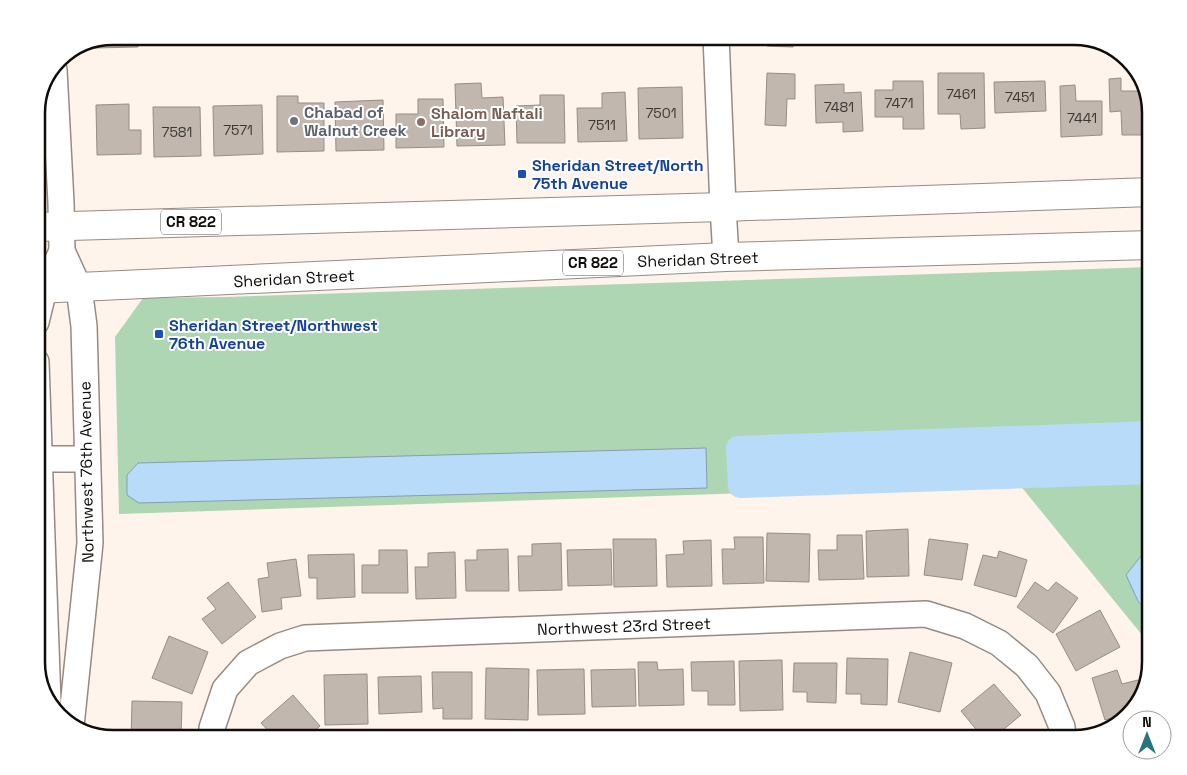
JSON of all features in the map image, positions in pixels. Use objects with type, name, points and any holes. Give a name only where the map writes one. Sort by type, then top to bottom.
[{"type":"main road","name":"CR 822","points":[[53,235],[723,207],[1142,192]]},
{"type":"main road","name":"Sheridan Street","points":[[45,289],[726,257],[1142,245]]},
{"type":"street","points":[[716,45],[726,257]]},
{"type":"street","name":"Northwest 76th Avenue","points":[[45,268],[62,203],[55,79]]},
{"type":"street","name":"Northwest 76th Avenue","points":[[53,235],[79,288],[84,326],[90,543],[72,716]]},
{"type":"street","points":[[45,459],[87,458]]},
{"type":"street","points":[[45,611],[47,679]]},
{"type":"street","name":"Northwest 23rd Street","points":[[212,730],[225,689],[248,664],[280,646],[305,638],[926,614],[966,626],[999,643],[1026,666],[1048,693],[1062,730]]},
{"type":"green space","points":[[1142,267],[1142,635],[1019,484],[119,514],[115,337],[143,298],[226,297]]},
{"type":"water","points":[[1142,433],[1142,472],[740,486],[738,448]]},
{"type":"water","points":[[706,448],[707,488],[139,503],[127,495],[127,475],[138,463]]},
{"type":"water","points":[[1142,556],[1142,606],[1126,575]]},
{"type":"building","points":[[114,45],[138,45],[138,47],[94,48]]},
{"type":"building","points":[[767,45],[793,45],[793,47]]},
{"type":"building","points":[[767,73],[795,74],[795,99],[787,99],[786,126],[765,125]]},
{"type":"building","points":[[938,73],[984,73],[985,128],[961,129],[960,114],[938,114]]},
{"type":"building","points":[[1121,78],[1121,91],[1138,91],[1142,114],[1142,135],[1122,135],[1121,111],[1110,112],[1109,79]]},
{"type":"building","points":[[893,81],[923,81],[924,129],[903,129],[903,117],[875,117],[875,90],[893,90]]},
{"type":"building","points":[[1045,81],[1046,111],[995,113],[994,82]]},
{"type":"building","points":[[481,83],[482,98],[503,97],[505,145],[457,146],[455,84]]},
{"type":"building","points":[[844,84],[844,93],[861,92],[863,131],[843,132],[843,122],[816,123],[815,85]]},
{"type":"building","points":[[1075,85],[1076,101],[1102,101],[1102,135],[1061,137],[1060,86]]},
{"type":"building","points":[[682,87],[683,138],[639,139],[638,88]]},
{"type":"building","points":[[625,92],[627,141],[578,142],[577,108],[602,108],[602,93]]},
{"type":"building","points":[[540,95],[564,95],[565,143],[517,143],[516,106],[540,105]]},
{"type":"building","points":[[277,96],[298,96],[298,103],[324,103],[324,151],[277,152]]},
{"type":"building","points":[[418,99],[443,99],[444,147],[396,148],[396,114],[418,114]]},
{"type":"building","points":[[383,100],[384,150],[336,151],[335,102]]},
{"type":"building","points":[[129,104],[129,130],[141,130],[141,154],[97,155],[96,105]]},
{"type":"building","points":[[262,105],[263,154],[214,156],[213,106]]},
{"type":"building","points":[[153,107],[200,107],[201,156],[154,157]]},
{"type":"building","points":[[908,529],[909,576],[867,577],[866,531]]},
{"type":"building","points":[[767,533],[810,534],[809,582],[766,581]]},
{"type":"building","points":[[837,535],[862,535],[864,579],[819,580],[818,550],[837,550]]},
{"type":"building","points":[[734,537],[763,537],[764,583],[723,584],[722,549],[735,549]]},
{"type":"building","points":[[613,539],[656,539],[657,586],[614,587]]},
{"type":"building","points":[[929,539],[968,544],[962,580],[924,575]]},
{"type":"building","points":[[711,540],[712,586],[667,587],[666,555],[684,554],[683,541]]},
{"type":"building","points":[[561,543],[562,590],[519,591],[518,556],[532,556],[532,544]]},
{"type":"building","points":[[508,549],[509,591],[466,591],[465,560],[477,560],[477,550]]},
{"type":"building","points":[[611,549],[612,585],[568,586],[567,550]]},
{"type":"building","points":[[379,550],[407,550],[408,593],[362,593],[362,565],[379,565]]},
{"type":"building","points":[[999,551],[1027,560],[1016,597],[974,585],[983,555],[997,558]]},
{"type":"building","points":[[455,552],[456,598],[416,599],[415,567],[428,567],[428,553]]},
{"type":"building","points":[[354,554],[355,597],[317,599],[317,578],[309,578],[308,555]]},
{"type":"building","points":[[296,559],[301,596],[281,598],[282,609],[262,612],[258,579],[269,577],[267,563]]},
{"type":"building","points":[[228,582],[256,617],[222,644],[202,619],[216,609],[207,598]]},
{"type":"building","points":[[1035,582],[1048,591],[1056,582],[1078,598],[1053,633],[1017,607]]},
{"type":"building","points":[[1100,610],[1120,647],[1076,671],[1056,634]]},
{"type":"building","points":[[169,636],[208,652],[192,694],[152,678]]},
{"type":"building","points":[[910,652],[952,663],[940,712],[898,702]]},
{"type":"building","points":[[847,658],[888,659],[887,705],[861,704],[861,694],[846,694]]},
{"type":"building","points":[[782,660],[783,710],[740,711],[739,661]]},
{"type":"building","points":[[734,661],[735,705],[708,705],[708,691],[692,691],[691,662]]},
{"type":"building","points":[[638,662],[657,662],[658,670],[683,669],[684,705],[639,706]]},
{"type":"building","points":[[794,663],[837,663],[836,703],[807,702],[807,692],[793,692]]},
{"type":"building","points":[[486,668],[529,669],[528,720],[485,719]]},
{"type":"building","points":[[584,669],[585,714],[538,715],[537,670]]},
{"type":"building","points":[[635,669],[636,706],[592,707],[591,670]]},
{"type":"building","points":[[1117,670],[1122,684],[1138,680],[1137,688],[1122,710],[1112,718],[1105,720],[1092,678]]},
{"type":"building","points":[[432,672],[472,672],[472,719],[443,719],[443,708],[433,709]]},
{"type":"building","points":[[367,674],[368,724],[325,725],[324,675]]},
{"type":"building","points":[[421,676],[422,712],[379,714],[378,677]]},
{"type":"building","points":[[994,684],[1021,715],[1003,730],[977,730],[961,711]]},
{"type":"building","points":[[293,695],[320,726],[315,730],[268,730],[261,723]]},
{"type":"building","points":[[132,701],[182,702],[181,730],[131,730]]},
{"type":"waterway","points":[[1142,433],[738,448],[740,486],[1142,472]]},
{"type":"place","name":"Chabad of Walnut Creek","points":[[294,121]]},
{"type":"place","name":"Shalom Naftali Library","points":[[421,122]]},
{"type":"place","name":"Sheridan Street/North 75th Avenue","points":[[522,174]]},
{"type":"place","name":"Sheridan Street/Northwest 76th Avenue","points":[[159,334]]}]
